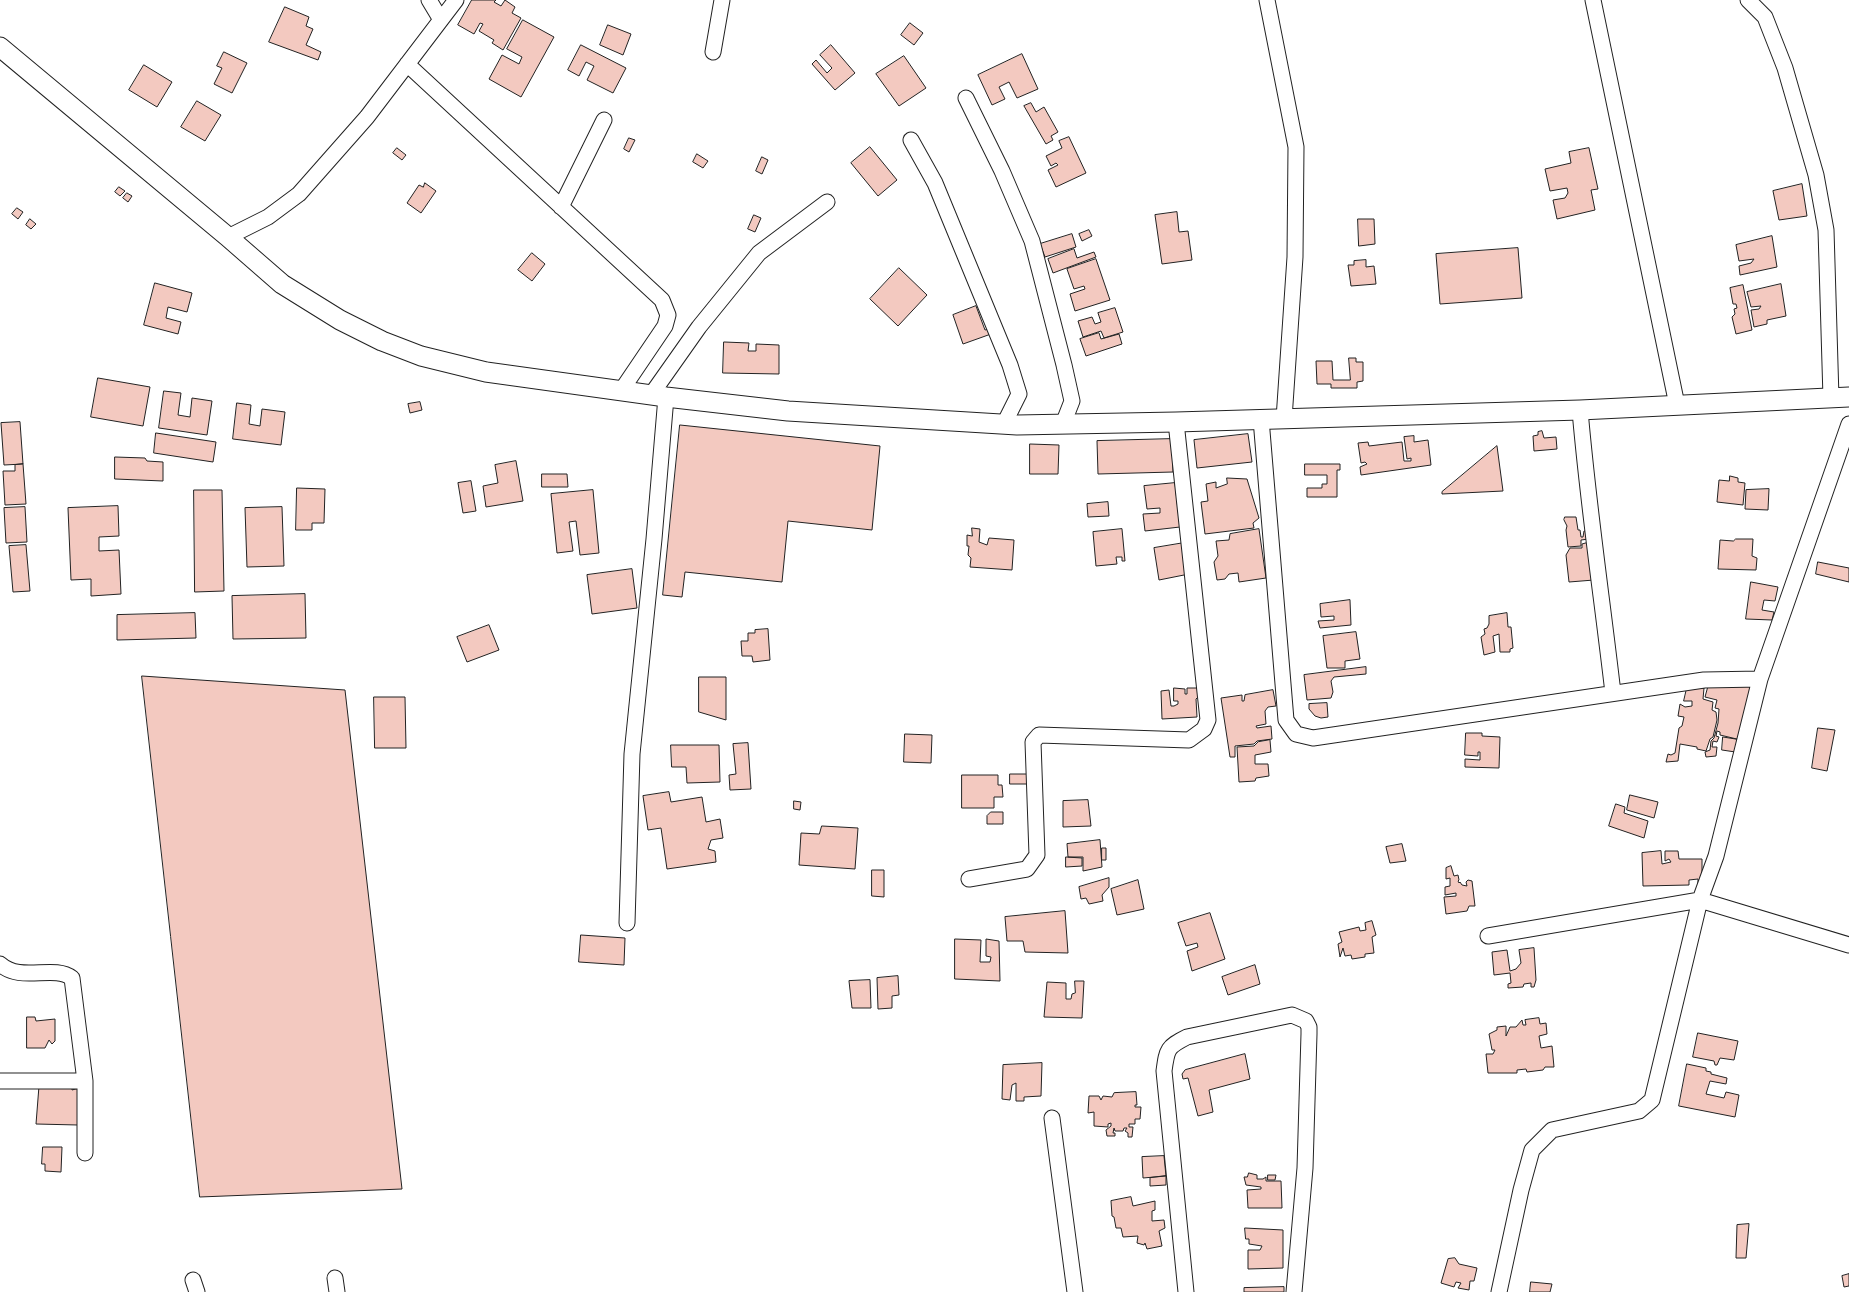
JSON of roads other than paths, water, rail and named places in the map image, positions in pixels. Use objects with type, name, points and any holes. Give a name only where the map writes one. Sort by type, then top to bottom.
[{"type":"street","points":[[429,0],[441,20]]},
{"type":"street","points":[[228,237],[268,217],[299,194],[367,117],[456,0]]},
{"type":"street","points":[[713,52],[722,0]]},
{"type":"street","points":[[1266,0],[1296,146],[1295,257],[1284,419]]},
{"type":"street","points":[[1593,0],[1677,405]]},
{"type":"street","points":[[0,47],[282,284],[340,320],[382,341],[421,356],[486,372],[659,396],[788,411],[1004,424],[1176,422],[1580,410],[1840,397],[1826,230],[1816,174],[1784,68],[1765,17],[1748,0]]},
{"type":"street","points":[[407,64],[662,300],[668,315],[665,326],[621,391]]},
{"type":"street","points":[[966,98],[1002,171],[1032,241],[1072,401],[1063,424]]},
{"type":"street","points":[[561,207],[604,120]]},
{"type":"street","points":[[911,140],[935,183],[1010,365],[1019,394],[1004,424]]},
{"type":"street","points":[[627,923],[632,754],[654,539],[659,396],[698,326],[759,254],[827,202]]},
{"type":"street","points":[[1580,410],[1587,490],[1603,601],[1613,693]]},
{"type":"street","points":[[1261,419],[1286,720],[1296,734],[1313,738],[1704,680],[1760,679]]},
{"type":"street","points":[[969,879],[1027,869],[1037,855],[1033,742],[1039,735],[1189,740],[1204,729],[1208,720],[1176,422]]},
{"type":"street","points":[[1499,1292],[1521,1190],[1532,1150],[1552,1130],[1639,1112],[1652,1100],[1700,900],[1716,856],[1760,679],[1849,424]]},
{"type":"street","points":[[1488,936],[1700,900],[1849,945]]},
{"type":"street","points":[[0,964],[6,970],[14,972],[66,973],[72,978],[85,1081],[85,1153]]},
{"type":"street","points":[[1186,1292],[1164,1071],[1166,1054],[1172,1045],[1188,1037],[1292,1015],[1306,1021],[1310,1034],[1305,1168],[1294,1292]]},
{"type":"street","points":[[0,1081],[85,1081]]},
{"type":"street","points":[[1052,1118],[1075,1292]]}]
